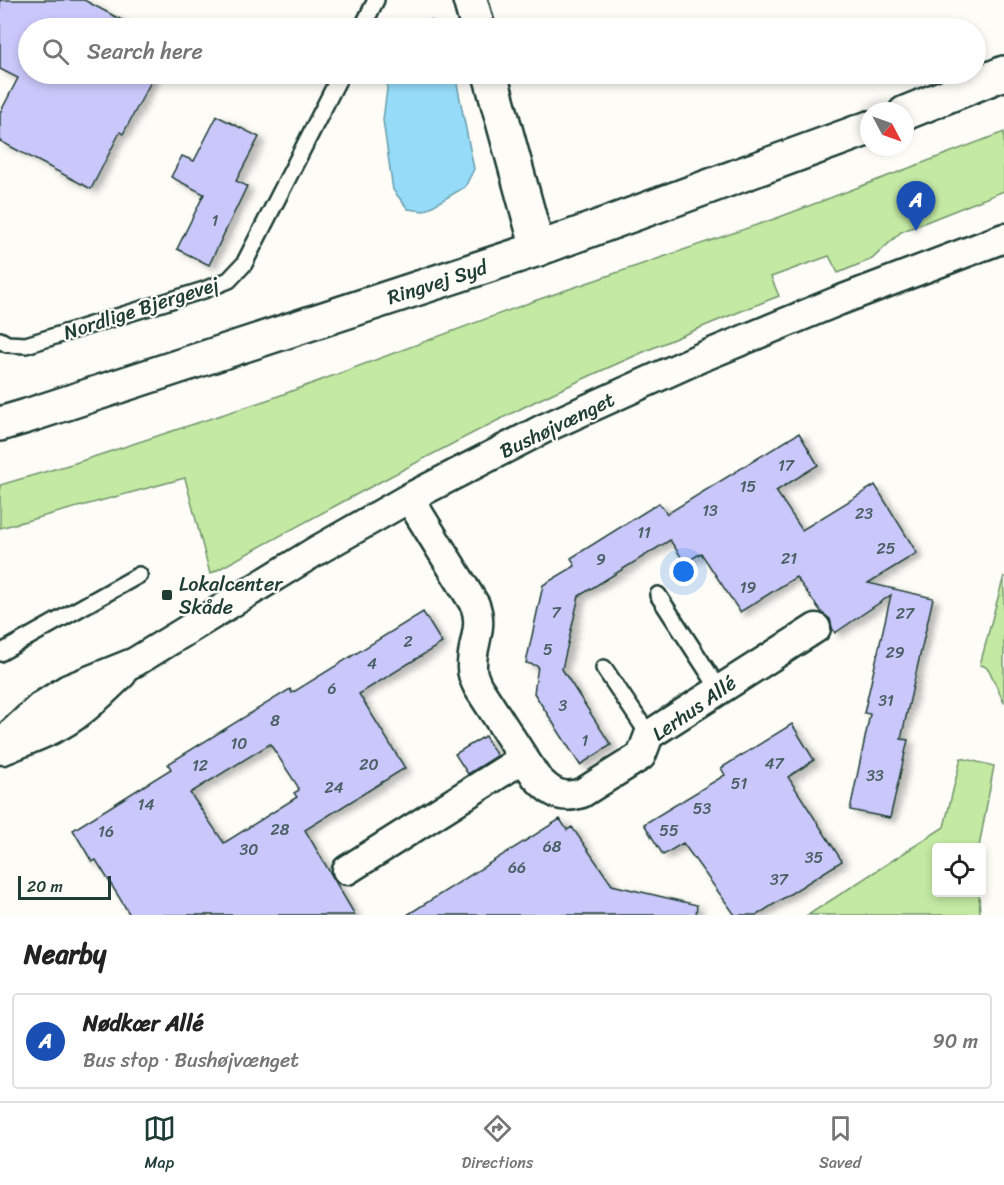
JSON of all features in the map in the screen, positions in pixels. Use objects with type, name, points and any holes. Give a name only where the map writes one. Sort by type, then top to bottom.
[{"type":"main road","points":[[471,0],[476,18]]},
{"type":"main road","points":[[986,80],[1004,73]]},
{"type":"main road","points":[[493,84],[538,249]]},
{"type":"main road","points":[[914,109],[977,84]]},
{"type":"main road","name":"Ringvej Syd","points":[[0,424],[538,249],[860,131]]},
{"type":"street","name":"Bushøjvænget","points":[[0,744],[40,707],[68,689],[135,662],[316,551],[409,498],[545,428],[702,357],[838,301],[1004,238]]},
{"type":"street","name":"Lerhus Allé","points":[[409,498],[479,614],[472,655],[473,677],[478,687],[536,777],[546,787],[559,794],[572,796],[582,793],[642,756],[649,735],[816,628]]},
{"type":"street","name":"Bushøjvænget","points":[[0,751],[55,728],[80,713],[135,662]]},
{"type":"street","points":[[347,870],[524,759]]},
{"type":"lane","points":[[367,18],[376,0]]},
{"type":"lane","name":"Nordlige Bjergevej","points":[[0,340],[7,344],[26,345],[204,290],[229,280],[244,264],[335,84]]},
{"type":"lane","points":[[0,653],[139,575]]},
{"type":"lane","points":[[658,595],[719,689]]},
{"type":"lane","points":[[604,668],[649,735]]},
{"type":"green space","points":[[1004,132],[1004,191],[901,232],[872,259],[838,273],[829,256],[771,277],[779,296],[657,346],[536,401],[413,464],[210,574],[185,478],[0,528],[0,485],[75,463],[273,398],[534,301],[777,218]]},
{"type":"green space","points":[[1004,576],[1004,703],[989,670],[980,665]]},
{"type":"green space","points":[[961,758],[994,766],[980,843],[932,843],[932,897],[979,897],[980,915],[808,915],[944,827]]},
{"type":"water","points":[[388,84],[457,84],[474,169],[465,187],[424,211],[408,209],[393,190],[383,120]]},
{"type":"building","points":[[0,0],[84,0],[118,18],[18,18],[18,78],[0,69]]},
{"type":"building","points":[[18,78],[18,84],[150,84],[123,134],[120,132],[91,189],[0,141],[0,113]]},
{"type":"building","points":[[217,116],[259,137],[236,181],[247,186],[209,265],[177,249],[204,194],[171,177],[182,156],[194,161]]},
{"type":"building","points":[[799,433],[818,465],[776,491],[802,530],[875,485],[917,553],[868,583],[933,598],[901,739],[908,740],[890,818],[850,810],[870,714],[864,713],[891,595],[835,633],[830,619],[822,613],[796,577],[740,612],[701,553],[685,563],[670,540],[579,596],[562,669],[611,745],[580,765],[534,693],[538,666],[526,663],[543,585],[575,566],[571,558],[659,503],[667,514]]},
{"type":"building","points":[[423,612],[442,643],[359,694],[405,768],[305,830],[355,915],[130,915],[96,860],[92,862],[73,830],[171,769],[168,764],[290,689],[292,693]],"holes":[[[270,744],[299,790],[294,793],[297,797],[224,843],[190,793]]]},
{"type":"building","points":[[792,724],[814,760],[788,777],[842,861],[757,915],[735,915],[683,843],[663,855],[644,824],[725,775],[721,768]]},
{"type":"building","points":[[485,736],[497,756],[468,774],[455,754]]},
{"type":"building","points":[[560,819],[567,830],[572,827],[612,885],[697,905],[696,915],[407,915]]},
{"type":"place","name":"Nødkær Allé","points":[[916,231]]},
{"type":"place","name":"Lokalcenter Skåde","points":[[167,595]]}]
